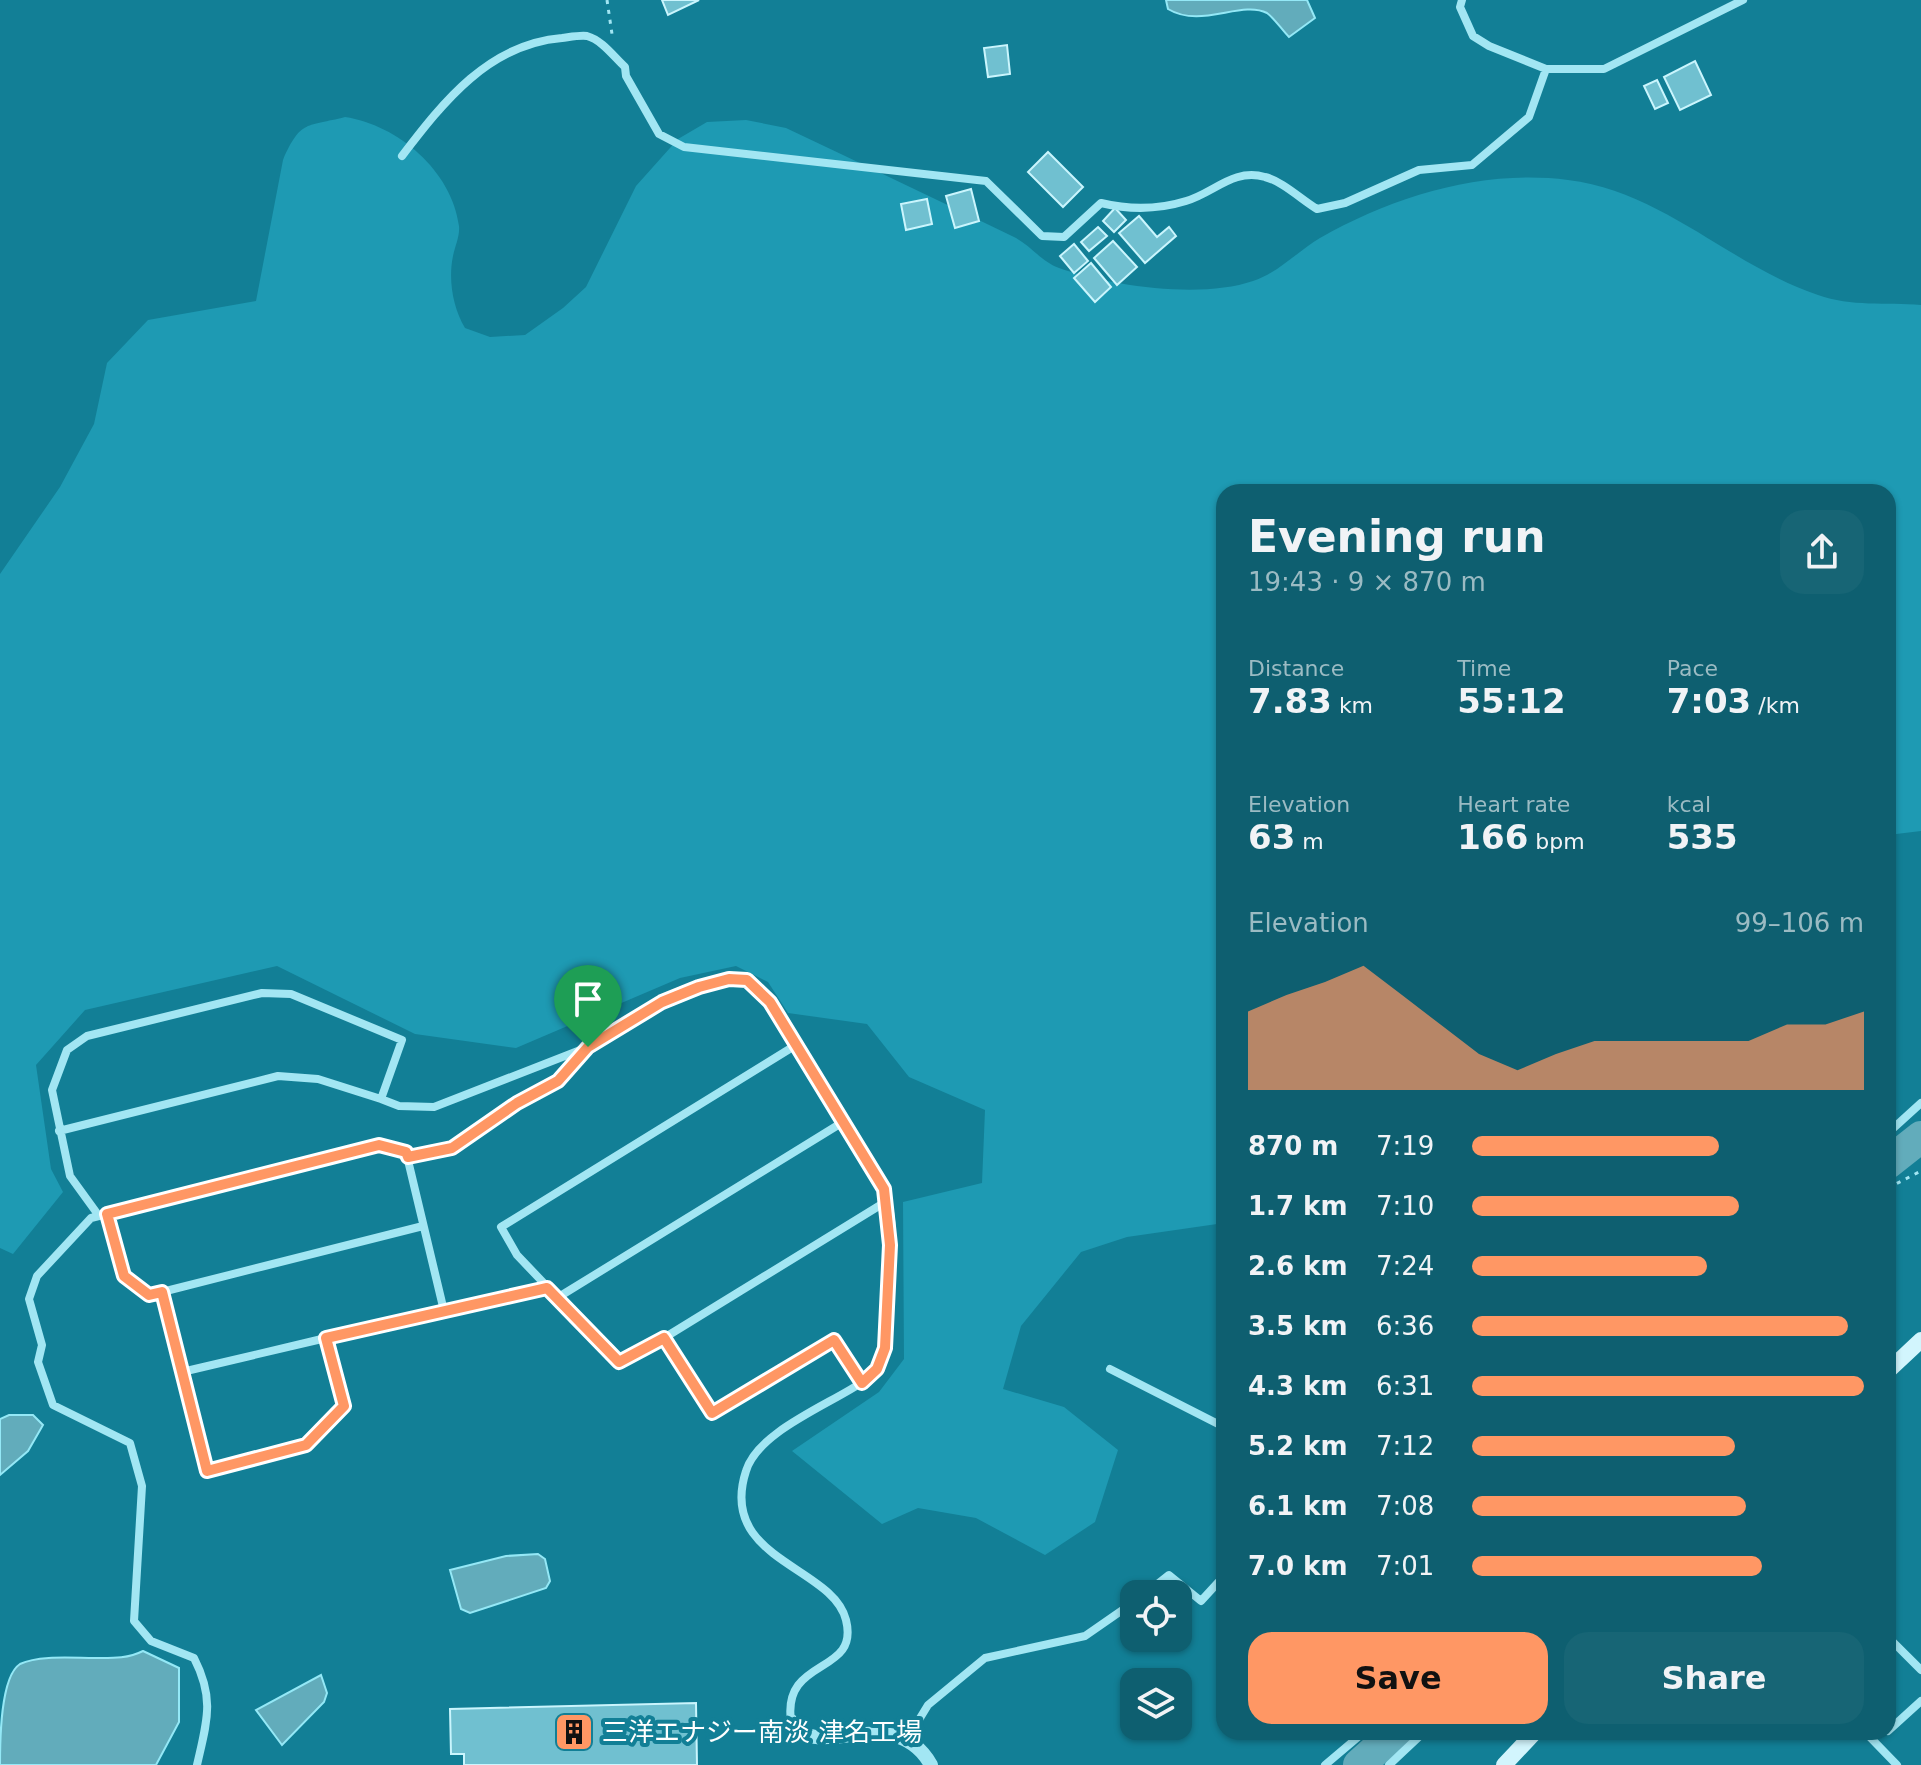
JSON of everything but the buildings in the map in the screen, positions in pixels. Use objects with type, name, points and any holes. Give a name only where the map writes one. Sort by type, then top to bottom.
[{"type":"main road","points":[[1896,1363],[1921,1340]]},
{"type":"main road","points":[[1504,1765],[1527,1740]]},
{"type":"street","points":[[1462,0],[1460,7],[1473,36],[1489,46],[1546,69],[1604,69],[1743,0]]},
{"type":"street","points":[[402,156],[465,81],[501,57],[540,40],[586,36],[599,42],[625,67],[626,76],[659,134],[684,147],[986,181],[1042,236],[1064,237],[1101,203],[1131,210],[1184,202],[1212,191],[1231,176],[1266,177],[1317,209],[1345,203],[1419,170],[1472,165],[1529,117],[1546,69]]},
{"type":"street","points":[[59,1131],[278,1076],[318,1079],[411,1108],[434,1107],[588,1047],[662,1002],[729,979],[747,980],[760,991],[796,1045],[884,1189],[890,1245],[885,1348],[877,1369],[862,1383],[762,1445],[745,1472],[741,1502],[755,1537],[838,1603],[847,1623],[848,1634],[838,1655],[801,1678],[794,1688],[789,1708],[791,1721],[797,1739],[808,1750],[830,1751],[880,1739],[906,1741],[931,1765]]},
{"type":"street","points":[[381,1099],[402,1040],[291,994],[262,993],[87,1036],[67,1050],[52,1090],[70,1176],[103,1215],[124,1276],[149,1295],[423,1226]]},
{"type":"street","points":[[796,1045],[501,1227],[517,1255],[619,1362],[664,1338],[887,1201]]},
{"type":"street","points":[[408,1157],[452,1148],[517,1103],[558,1081],[588,1047]]},
{"type":"street","points":[[1896,1126],[1921,1103]]},
{"type":"street","points":[[557,1298],[843,1122]]},
{"type":"street","points":[[197,1765],[209,1713],[208,1684],[194,1658],[151,1641],[134,1621],[142,1486],[130,1443],[53,1405],[38,1362],[42,1345],[29,1299],[37,1276],[91,1218],[379,1145],[406,1152],[408,1157],[444,1311]]},
{"type":"street","points":[[182,1372],[547,1288]]},
{"type":"street","points":[[162,1292],[207,1471],[306,1445],[344,1406],[326,1338]]},
{"type":"street","points":[[664,1338],[712,1413],[834,1340],[862,1383]]},
{"type":"street","points":[[1110,1369],[1216,1423]]},
{"type":"street","points":[[1192,1594],[1201,1601],[1216,1585]]},
{"type":"street","points":[[906,1741],[928,1705],[985,1658],[1085,1636],[1120,1612]]},
{"type":"street","points":[[1896,1645],[1921,1670]]},
{"type":"street","points":[[1896,1724],[1921,1701]]},
{"type":"street","points":[[1325,1765],[1355,1740]]},
{"type":"street","points":[[1389,1765],[1416,1740]]},
{"type":"street","points":[[1876,1742],[1897,1765]]},
{"type":"path","points":[[607,0],[608,22],[625,67]]},
{"type":"path","points":[[1896,1184],[1921,1171]]},
{"type":"shaded area","points":[[1166,0],[1307,0],[1315,18],[1289,37],[1267,13],[1245,10],[1194,16],[1168,9]]},
{"type":"shaded area","points":[[345,117],[365,122],[403,141],[434,169],[446,187],[459,226],[451,284],[455,303],[465,328],[490,337],[525,335],[586,287],[636,186],[678,139],[707,122],[746,120],[786,128],[1014,237],[1059,268],[1129,285],[1182,290],[1253,281],[1348,223],[1409,198],[1472,182],[1536,178],[1603,187],[1635,199],[1786,282],[1830,299],[1921,305],[1921,831],[1896,834],[1896,484],[1216,484],[1216,1224],[1127,1237],[1081,1252],[1021,1326],[1003,1389],[1064,1407],[1118,1450],[1095,1522],[1045,1555],[976,1518],[918,1508],[882,1524],[792,1451],[879,1392],[904,1359],[903,1202],[982,1183],[985,1110],[909,1077],[867,1024],[788,1013],[768,982],[736,966],[680,978],[516,1048],[415,1034],[277,966],[85,1010],[36,1065],[51,1169],[63,1192],[13,1254],[0,1248],[0,574],[60,487],[94,424],[107,363],[148,320],[256,301],[283,160],[295,137],[313,124]]},
{"type":"shaded area","points":[[9,1415],[33,1415],[43,1425],[28,1451],[0,1475],[0,1419]]},
{"type":"shaded area","points":[[538,1554],[545,1559],[550,1581],[546,1588],[470,1613],[461,1609],[450,1570],[506,1556]]},
{"type":"shaded area","points":[[143,1651],[179,1668],[179,1722],[156,1765],[0,1765],[5,1696],[13,1671],[20,1664],[46,1658],[119,1658]]},
{"type":"shaded area","points":[[321,1675],[327,1693],[324,1702],[282,1745],[256,1710]]},
{"type":"waterway","points":[[1896,1157],[1921,1137]]},
{"type":"waterway","points":[[1359,1765],[1387,1740]]},
{"type":"place","name":"三洋エナジー南淡 津名工場","points":[[574,1732]]},
{"type":"route","points":[[729,979],[747,980],[770,1002],[884,1189],[890,1245],[887,1329],[883,1358],[871,1377],[862,1383],[834,1340],[712,1413],[664,1338],[619,1362],[547,1288],[326,1338],[344,1406],[306,1445],[207,1471],[162,1292],[149,1295],[124,1276],[107,1214],[379,1145],[406,1152],[408,1157],[452,1148],[517,1103],[558,1081],[588,1047],[662,1002],[729,979]]}]
